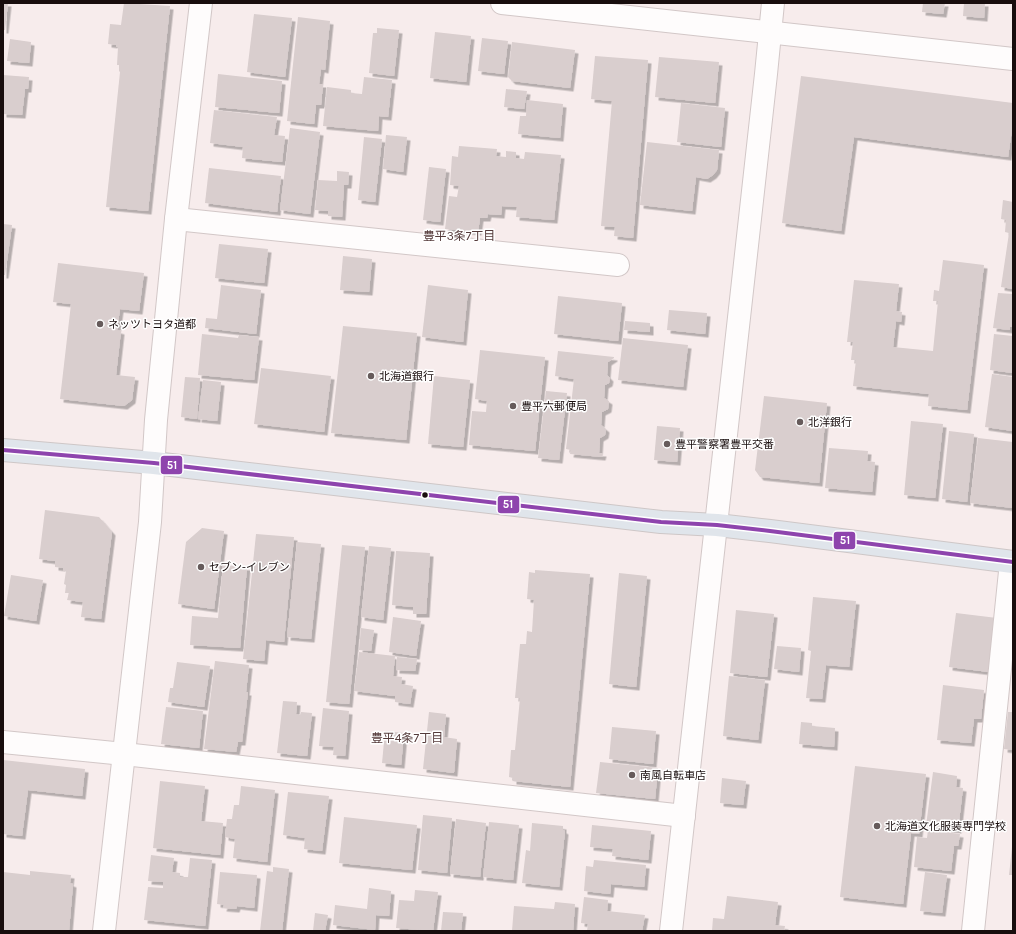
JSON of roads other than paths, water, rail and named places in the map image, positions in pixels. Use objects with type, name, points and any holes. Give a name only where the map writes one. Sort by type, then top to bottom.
[{"type":"highway","points":[[3,450],[154,464],[661,522],[717,525],[1012,562]]},
{"type":"street","points":[[104,931],[150,522],[156,420],[176,219],[201,3]]},
{"type":"street","points":[[502,3],[771,34],[1013,59]]},
{"type":"street","points":[[671,931],[771,34],[773,3]]},
{"type":"street","points":[[176,219],[618,265]]},
{"type":"street","points":[[973,931],[1012,562]]},
{"type":"street","points":[[3,742],[684,816]]},
{"type":"place","name":"ネッツトヨタ道都","points":[[100,324]]},
{"type":"place","name":"北海道銀行","points":[[371,376]]},
{"type":"place","name":"豊平六郵便局","points":[[513,406]]},
{"type":"place","name":"北洋銀行","points":[[800,422]]},
{"type":"place","name":"豊平警察署豊平交番","points":[[667,444]]},
{"type":"place","name":"セブン-イレブン","points":[[201,567]]},
{"type":"place","name":"南風自転車店","points":[[632,775]]},
{"type":"place","name":"北海道文化服装専門学校","points":[[877,826]]},
{"type":"district","name":"豊平3条7丁目","points":[[459,236]]},
{"type":"district","name":"豊平4条7丁目","points":[[407,738]]}]
